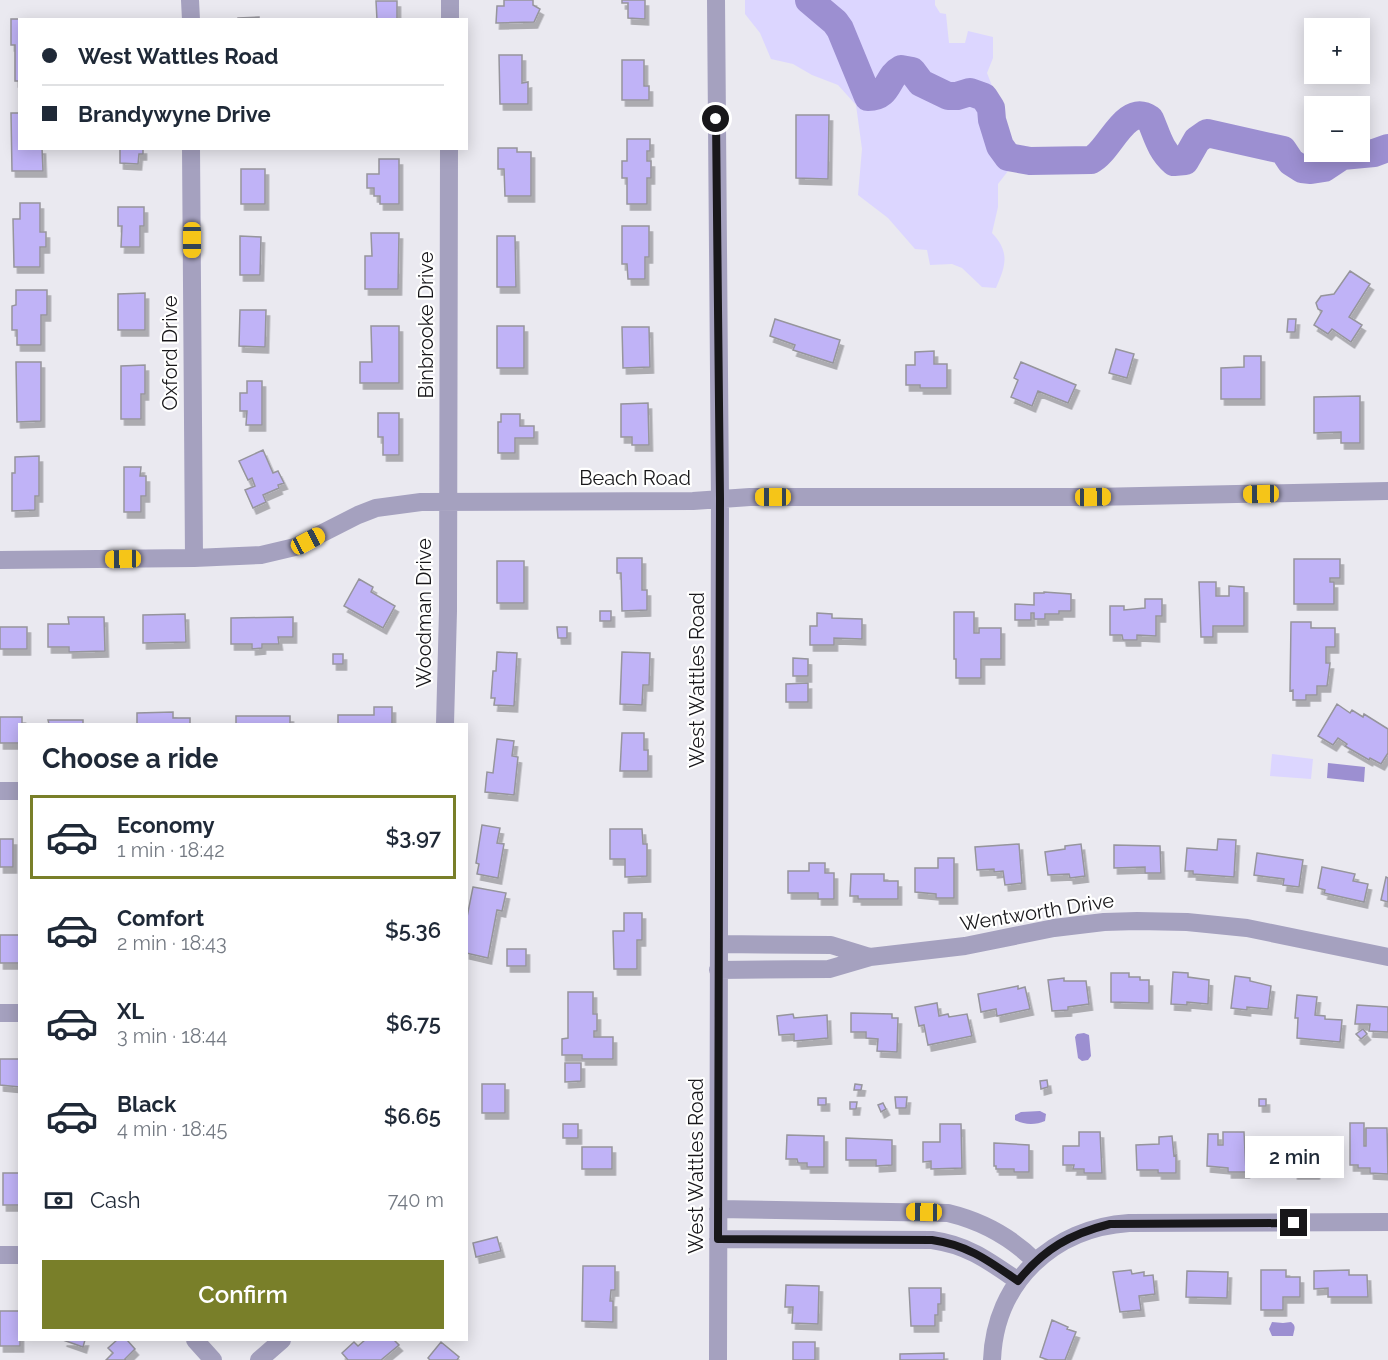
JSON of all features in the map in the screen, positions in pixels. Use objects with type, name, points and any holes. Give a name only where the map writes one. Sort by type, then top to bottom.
[{"type":"street","points":[[190,0],[191,18]]},
{"type":"street","points":[[450,0],[450,18]]},
{"type":"street","name":"West Wattles Road","points":[[716,0],[720,498],[718,1360]]},
{"type":"street","name":"Oxford Drive","points":[[191,150],[194,558]]},
{"type":"street","name":"Binbrooke Drive","points":[[448,501],[449,150]]},
{"type":"street","name":"Beach Road","points":[[0,560],[240,557],[279,552],[295,547],[358,515],[376,508],[407,502],[1093,497],[1388,491]]},
{"type":"street","name":"Woodman Drive","points":[[445,723],[448,501]]},
{"type":"street","points":[[0,791],[18,791]]},
{"type":"street","name":"Wentworth Drive","points":[[718,969],[829,969],[870,957],[965,946],[1064,927],[1137,921],[1187,922],[1247,928],[1388,957]]},
{"type":"street","name":"Wentworth Drive","points":[[719,944],[831,945],[870,957]]},
{"type":"street","points":[[0,1013],[18,1013]]},
{"type":"street","points":[[718,1209],[948,1213],[970,1218],[993,1229],[1023,1249],[1035,1261]]},
{"type":"street","points":[[992,1360],[993,1342],[1001,1314],[1018,1281],[1035,1261],[1065,1240],[1092,1229],[1110,1224],[1388,1222]]},
{"type":"street","points":[[718,1239],[932,1240],[953,1243],[975,1252],[1018,1281]]},
{"type":"street","points":[[0,1255],[18,1255]]},
{"type":"street","points":[[196,1341],[213,1360]]},
{"type":"street","points":[[259,1360],[281,1341]]},
{"type":"shaded area","points":[[745,0],[935,0],[940,13],[946,14],[949,43],[965,43],[968,31],[993,37],[993,58],[987,73],[998,101],[997,120],[1012,150],[1008,171],[998,184],[998,207],[992,233],[1002,246],[1005,259],[996,288],[982,287],[962,268],[952,264],[930,265],[927,250],[915,249],[888,218],[858,195],[862,149],[856,105],[838,85],[812,75],[793,64],[771,59],[760,33],[745,14]]},
{"type":"shaded area","points":[[1272,754],[1313,759],[1311,779],[1270,776]]},
{"type":"shaded area","points":[[1328,763],[1365,767],[1364,782],[1327,778]]},
{"type":"shaded area","points":[[1077,1034],[1089,1035],[1091,1056],[1088,1060],[1082,1061],[1078,1058],[1075,1037]]},
{"type":"shaded area","points":[[1040,1111],[1046,1114],[1045,1121],[1030,1124],[1015,1120],[1015,1115],[1021,1112]]},
{"type":"shaded area","points":[[1272,1322],[1291,1322],[1295,1327],[1293,1336],[1272,1336],[1269,1329]]},
{"type":"building","points":[[504,0],[533,0],[533,5],[540,9],[534,22],[496,23],[497,6],[504,6]]},
{"type":"building","points":[[622,0],[645,0],[645,19],[628,18],[628,3],[622,3]]},
{"type":"building","points":[[376,1],[397,1],[397,18],[377,18]]},
{"type":"building","points":[[11,19],[18,19],[18,81],[15,81],[15,45],[11,45]]},
{"type":"building","points":[[499,55],[522,55],[522,83],[528,82],[528,104],[500,104]]},
{"type":"building","points":[[622,60],[644,60],[644,86],[649,86],[649,100],[622,100]]},
{"type":"building","points":[[11,113],[18,113],[18,150],[42,150],[43,171],[12,171]]},
{"type":"building","points":[[796,115],[829,115],[828,179],[796,178]]},
{"type":"building","points":[[627,139],[650,139],[647,161],[651,161],[651,178],[647,178],[647,204],[627,204],[627,178],[622,178],[622,161],[627,161]]},
{"type":"building","points":[[498,148],[517,148],[517,152],[531,152],[531,196],[505,196],[504,169],[498,169]]},
{"type":"building","points":[[120,150],[143,150],[143,154],[139,154],[138,164],[120,163]]},
{"type":"building","points":[[379,159],[399,159],[399,204],[380,204],[380,196],[374,196],[374,188],[367,188],[367,174],[379,174]]},
{"type":"building","points":[[241,169],[265,169],[265,204],[241,204]]},
{"type":"building","points":[[20,203],[40,203],[40,232],[46,232],[46,247],[40,247],[40,267],[14,267],[13,219],[20,219]]},
{"type":"building","points":[[118,207],[144,207],[144,226],[140,226],[140,247],[121,247],[122,226],[118,226]]},
{"type":"building","points":[[622,226],[649,226],[649,257],[645,257],[645,279],[628,279],[627,264],[622,264]]},
{"type":"building","points":[[371,233],[399,233],[398,289],[365,289],[365,256],[372,256]]},
{"type":"building","points":[[240,236],[261,237],[260,275],[240,275]]},
{"type":"building","points":[[497,236],[515,236],[516,287],[497,287]]},
{"type":"building","points":[[1350,271],[1370,284],[1349,317],[1362,325],[1351,342],[1332,329],[1328,334],[1314,325],[1322,311],[1318,309],[1316,303],[1321,296],[1334,294]]},
{"type":"building","points":[[16,290],[47,290],[47,315],[41,315],[41,345],[17,345],[17,330],[12,330],[12,306],[16,305]]},
{"type":"building","points":[[145,293],[145,330],[118,330],[118,294]]},
{"type":"building","points":[[240,310],[266,310],[265,347],[239,346]]},
{"type":"building","points":[[775,319],[840,340],[833,363],[793,350],[795,345],[770,336]]},
{"type":"building","points":[[1288,319],[1296,319],[1295,332],[1287,332]]},
{"type":"building","points":[[371,326],[399,326],[399,383],[360,383],[360,362],[372,362]]},
{"type":"building","points":[[497,326],[524,326],[524,368],[497,368]]},
{"type":"building","points":[[622,327],[649,327],[650,367],[623,368]]},
{"type":"building","points":[[1116,349],[1134,354],[1127,378],[1109,373]]},
{"type":"building","points":[[934,351],[934,364],[947,364],[947,388],[920,388],[920,385],[906,385],[906,365],[915,365],[915,352]]},
{"type":"building","points":[[1244,356],[1261,356],[1261,399],[1221,399],[1221,368],[1244,367]]},
{"type":"building","points":[[16,362],[41,362],[41,421],[17,422]]},
{"type":"building","points":[[1021,362],[1076,385],[1068,403],[1038,391],[1032,406],[1011,397],[1018,380],[1014,378]]},
{"type":"building","points":[[145,365],[145,394],[141,394],[141,419],[121,419],[121,366]]},
{"type":"building","points":[[247,381],[262,381],[262,425],[246,425],[247,411],[240,411],[240,393],[247,393]]},
{"type":"building","points":[[1360,396],[1360,443],[1341,443],[1341,432],[1314,433],[1314,397]]},
{"type":"building","points":[[648,403],[649,445],[632,445],[632,437],[621,437],[621,404]]},
{"type":"building","points":[[378,413],[399,413],[399,455],[383,455],[383,437],[378,437]]},
{"type":"building","points":[[501,414],[520,414],[520,426],[534,426],[534,438],[515,438],[515,453],[498,453],[498,422],[501,422]]},
{"type":"building","points":[[263,450],[273,473],[278,471],[284,483],[278,485],[279,488],[263,495],[266,502],[253,508],[245,490],[255,486],[252,478],[248,480],[239,461]]},
{"type":"building","points":[[39,456],[39,496],[35,496],[35,510],[12,511],[12,473],[15,473],[15,457]]},
{"type":"building","points":[[124,467],[141,467],[140,476],[146,476],[146,496],[141,496],[141,512],[124,512]]},
{"type":"building","points":[[617,558],[642,558],[642,590],[647,590],[647,610],[622,611],[621,573],[617,573]]},
{"type":"building","points":[[1294,559],[1340,559],[1340,578],[1330,578],[1330,582],[1334,582],[1334,604],[1294,604]]},
{"type":"building","points":[[497,561],[524,561],[524,603],[497,603]]},
{"type":"building","points":[[359,579],[373,587],[371,592],[395,606],[383,628],[344,606]]},
{"type":"building","points":[[1199,582],[1216,582],[1216,596],[1229,596],[1229,586],[1244,587],[1244,626],[1213,626],[1213,637],[1201,637]]},
{"type":"building","points":[[1034,593],[1071,594],[1071,611],[1045,614],[1045,619],[1034,619],[1034,613],[1031,613],[1031,620],[1015,620],[1015,604],[1034,605]]},
{"type":"building","points":[[1145,599],[1162,599],[1162,616],[1156,616],[1156,636],[1137,635],[1137,640],[1123,640],[1122,635],[1110,635],[1110,606],[1124,606],[1124,610],[1145,608]]},
{"type":"building","points":[[600,611],[611,611],[611,621],[600,621]]},
{"type":"building","points":[[954,612],[974,612],[974,633],[979,633],[979,628],[1001,628],[1001,659],[981,659],[981,678],[956,678]]},
{"type":"building","points":[[817,613],[832,614],[832,618],[862,619],[862,639],[834,638],[834,645],[810,645],[810,626],[817,626]]},
{"type":"building","points":[[185,614],[186,642],[143,643],[143,615]]},
{"type":"building","points":[[68,617],[104,617],[105,651],[69,652],[69,647],[48,647],[48,624],[69,624]]},
{"type":"building","points":[[293,617],[293,637],[278,637],[279,644],[262,644],[262,648],[252,649],[252,644],[231,644],[231,618]]},
{"type":"building","points":[[1291,622],[1311,622],[1311,628],[1335,628],[1335,647],[1326,647],[1326,663],[1330,663],[1327,686],[1317,686],[1317,695],[1306,695],[1306,700],[1293,700],[1293,690],[1290,691]]},
{"type":"building","points":[[0,627],[27,627],[27,649],[0,649]]},
{"type":"building","points":[[557,627],[567,627],[567,638],[558,638]]},
{"type":"building","points":[[497,652],[517,653],[514,706],[494,705],[495,698],[491,698]]},
{"type":"building","points":[[622,652],[650,653],[649,685],[643,685],[642,705],[620,704]]},
{"type":"building","points":[[333,654],[343,654],[343,664],[333,664]]},
{"type":"building","points":[[793,658],[808,659],[808,676],[793,676]]},
{"type":"building","points":[[808,683],[808,702],[786,702],[786,684]]},
{"type":"building","points":[[1337,704],[1350,713],[1352,710],[1363,717],[1364,714],[1388,729],[1388,753],[1381,764],[1345,746],[1347,744],[1338,738],[1333,745],[1318,736]]},
{"type":"building","points":[[374,707],[392,707],[392,723],[338,723],[338,715],[374,715]]},
{"type":"building","points":[[173,712],[173,718],[190,718],[190,723],[137,723],[137,713]]},
{"type":"building","points":[[236,716],[290,716],[290,723],[236,723]]},
{"type":"building","points":[[0,717],[22,717],[22,723],[18,723],[18,743],[0,743]]},
{"type":"building","points":[[48,720],[83,720],[83,723],[49,723]]},
{"type":"building","points":[[622,733],[644,733],[644,750],[648,750],[648,771],[620,771]]},
{"type":"building","points":[[497,739],[514,741],[512,756],[518,757],[514,795],[485,792],[487,772],[493,773]]},
{"type":"building","points":[[482,825],[500,828],[497,843],[504,844],[498,878],[477,874],[479,864],[476,863]]},
{"type":"building","points":[[610,829],[642,829],[643,844],[647,844],[647,876],[625,877],[625,859],[610,859]]},
{"type":"building","points":[[0,839],[13,839],[13,867],[0,867]]},
{"type":"building","points":[[1218,839],[1236,840],[1234,877],[1193,874],[1193,871],[1185,871],[1187,848],[1217,850]]},
{"type":"building","points":[[1019,844],[1022,883],[1005,885],[1003,871],[977,870],[975,847]]},
{"type":"building","points":[[1081,844],[1085,876],[1070,878],[1069,874],[1048,875],[1045,852]]},
{"type":"building","points":[[1114,845],[1160,846],[1161,873],[1145,873],[1145,867],[1114,868]]},
{"type":"building","points":[[1257,853],[1303,860],[1299,887],[1283,885],[1284,879],[1254,875]]},
{"type":"building","points":[[938,858],[954,858],[954,898],[936,898],[936,894],[915,892],[915,868],[938,868]]},
{"type":"building","points":[[809,863],[825,863],[825,873],[834,873],[834,899],[818,899],[818,893],[788,893],[788,871],[809,871]]},
{"type":"building","points":[[1322,867],[1355,874],[1353,881],[1368,884],[1364,902],[1324,893],[1325,890],[1318,888]]},
{"type":"building","points":[[851,874],[884,874],[884,881],[898,881],[898,899],[858,899],[858,896],[850,896]]},
{"type":"building","points":[[1386,877],[1388,878],[1388,902],[1381,900]]},
{"type":"building","points":[[473,887],[506,893],[502,911],[497,910],[488,958],[468,953],[468,912]]},
{"type":"building","points":[[624,913],[642,913],[642,940],[637,940],[637,969],[614,969],[613,931],[624,931]]},
{"type":"building","points":[[0,935],[18,935],[18,963],[0,963]]},
{"type":"building","points":[[507,949],[526,949],[526,966],[507,966]]},
{"type":"building","points":[[1173,972],[1188,973],[1188,977],[1209,980],[1208,1004],[1187,1002],[1187,1005],[1171,1004]]},
{"type":"building","points":[[1111,973],[1129,973],[1129,977],[1149,980],[1149,1003],[1111,1002]]},
{"type":"building","points":[[1235,976],[1250,978],[1250,981],[1271,986],[1268,1009],[1231,1008]]},
{"type":"building","points":[[1064,978],[1064,981],[1086,981],[1089,1004],[1068,1007],[1068,1010],[1052,1011],[1048,980]]},
{"type":"building","points":[[1018,986],[1018,989],[1025,987],[1030,1009],[997,1016],[996,1009],[981,1012],[978,994]]},
{"type":"building","points":[[568,992],[593,992],[593,1014],[597,1014],[597,1031],[594,1031],[594,1037],[613,1037],[613,1059],[582,1059],[582,1055],[562,1055],[562,1039],[568,1038]]},
{"type":"building","points":[[1297,995],[1317,997],[1315,1015],[1325,1016],[1325,1019],[1342,1020],[1340,1042],[1297,1038],[1298,1018],[1295,1018]]},
{"type":"building","points":[[937,1003],[939,1016],[967,1014],[972,1036],[928,1045],[924,1025],[919,1026],[915,1007]]},
{"type":"building","points":[[1357,1005],[1388,1007],[1388,1032],[1369,1031],[1370,1024],[1355,1024]]},
{"type":"building","points":[[851,1013],[892,1014],[892,1018],[898,1018],[897,1052],[877,1051],[878,1039],[866,1038],[866,1032],[851,1032]]},
{"type":"building","points":[[793,1014],[794,1018],[827,1015],[828,1038],[794,1041],[794,1034],[779,1035],[777,1016]]},
{"type":"building","points":[[1363,1029],[1367,1034],[1361,1039],[1356,1034]]},
{"type":"building","points":[[0,1059],[18,1059],[18,1087],[0,1085]]},
{"type":"building","points":[[565,1063],[581,1063],[581,1081],[565,1082]]},
{"type":"building","points":[[1047,1080],[1048,1087],[1041,1089],[1040,1081]]},
{"type":"building","points":[[482,1084],[505,1084],[505,1113],[482,1113]]},
{"type":"building","points":[[855,1084],[862,1085],[861,1090],[854,1090]]},
{"type":"building","points":[[895,1097],[907,1097],[906,1108],[896,1108]]},
{"type":"building","points":[[818,1098],[826,1098],[826,1105],[818,1105]]},
{"type":"building","points":[[1259,1099],[1266,1099],[1266,1106],[1259,1106]]},
{"type":"building","points":[[850,1102],[857,1102],[856,1109],[850,1109]]},
{"type":"building","points":[[883,1103],[886,1109],[881,1112],[878,1105]]},
{"type":"building","points":[[1350,1123],[1364,1123],[1364,1146],[1366,1146],[1366,1128],[1387,1128],[1388,1174],[1370,1173],[1370,1168],[1350,1165]]},
{"type":"building","points":[[563,1124],[578,1124],[578,1138],[563,1138]]},
{"type":"building","points":[[940,1124],[961,1124],[962,1168],[931,1169],[931,1161],[923,1162],[923,1142],[940,1142]]},
{"type":"building","points":[[1079,1132],[1100,1132],[1102,1173],[1084,1173],[1084,1169],[1073,1169],[1074,1165],[1063,1165],[1063,1146],[1079,1146]]},
{"type":"building","points":[[1223,1132],[1244,1132],[1246,1172],[1228,1172],[1228,1168],[1207,1166],[1208,1134],[1218,1134],[1218,1145],[1223,1145]]},
{"type":"building","points":[[787,1135],[824,1136],[824,1167],[807,1167],[807,1163],[798,1163],[797,1159],[786,1159]]},
{"type":"building","points":[[1172,1136],[1174,1156],[1176,1155],[1176,1173],[1137,1170],[1136,1145],[1159,1144],[1159,1137]]},
{"type":"building","points":[[846,1138],[892,1140],[892,1165],[876,1166],[876,1160],[846,1160]]},
{"type":"building","points":[[994,1143],[1029,1145],[1029,1172],[996,1169]]},
{"type":"building","points":[[582,1147],[612,1147],[612,1169],[582,1169]]},
{"type":"building","points":[[1279,1149],[1332,1150],[1332,1169],[1316,1169],[1316,1173],[1294,1173],[1294,1169],[1278,1169]]},
{"type":"building","points":[[3,1173],[18,1173],[18,1205],[3,1205]]},
{"type":"building","points":[[497,1237],[501,1251],[476,1257],[473,1243]]},
{"type":"building","points":[[583,1266],[615,1266],[615,1290],[611,1290],[610,1301],[613,1301],[613,1322],[582,1321]]},
{"type":"building","points":[[1131,1270],[1132,1274],[1144,1272],[1144,1276],[1153,1275],[1155,1294],[1139,1296],[1141,1310],[1120,1312],[1113,1272]]},
{"type":"building","points":[[1261,1270],[1286,1270],[1286,1277],[1300,1277],[1300,1297],[1283,1297],[1283,1310],[1261,1310]]},
{"type":"building","points":[[1349,1270],[1349,1275],[1367,1275],[1368,1297],[1328,1297],[1328,1288],[1314,1289],[1314,1271]]},
{"type":"building","points":[[1187,1271],[1228,1272],[1227,1298],[1186,1297]]},
{"type":"building","points":[[786,1285],[819,1286],[818,1324],[792,1323],[793,1307],[785,1307]]},
{"type":"building","points":[[909,1288],[941,1288],[941,1304],[938,1304],[938,1315],[935,1315],[935,1326],[911,1326]]},
{"type":"building","points":[[0,1311],[18,1311],[20,1346],[0,1346]]},
{"type":"building","points":[[1052,1320],[1076,1332],[1065,1360],[1048,1360],[1040,1357]]},
{"type":"building","points":[[66,1341],[85,1341],[83,1347]]},
{"type":"building","points":[[116,1341],[128,1341],[135,1349],[126,1360],[106,1360],[113,1353],[108,1348]]},
{"type":"building","points":[[364,1341],[395,1341],[399,1345],[381,1360],[348,1360],[342,1353],[354,1342],[358,1346]]},
{"type":"building","points":[[441,1342],[459,1357],[457,1360],[430,1360],[428,1358]]},
{"type":"building","points":[[793,1342],[815,1342],[815,1360],[793,1360]]},
{"type":"building","points":[[944,1353],[944,1360],[900,1360],[900,1354]]},
{"type":"waterway","points":[[809,0],[840,29],[868,97],[880,94],[896,72],[901,69],[912,71],[921,83],[948,96],[970,92],[984,97],[991,108],[1000,146],[1008,157],[1030,161],[1091,160],[1098,155],[1125,122],[1133,117],[1141,116],[1150,119],[1162,147],[1174,162],[1185,161],[1197,140],[1207,133],[1283,150],[1291,162],[1302,169],[1311,170],[1324,168],[1342,156],[1374,153],[1388,148]]},
{"type":"route","points":[[716,119],[720,498],[718,1239],[932,1240],[953,1243],[975,1252],[1018,1281],[1047,1251],[1065,1240],[1110,1224],[1294,1223]]}]
